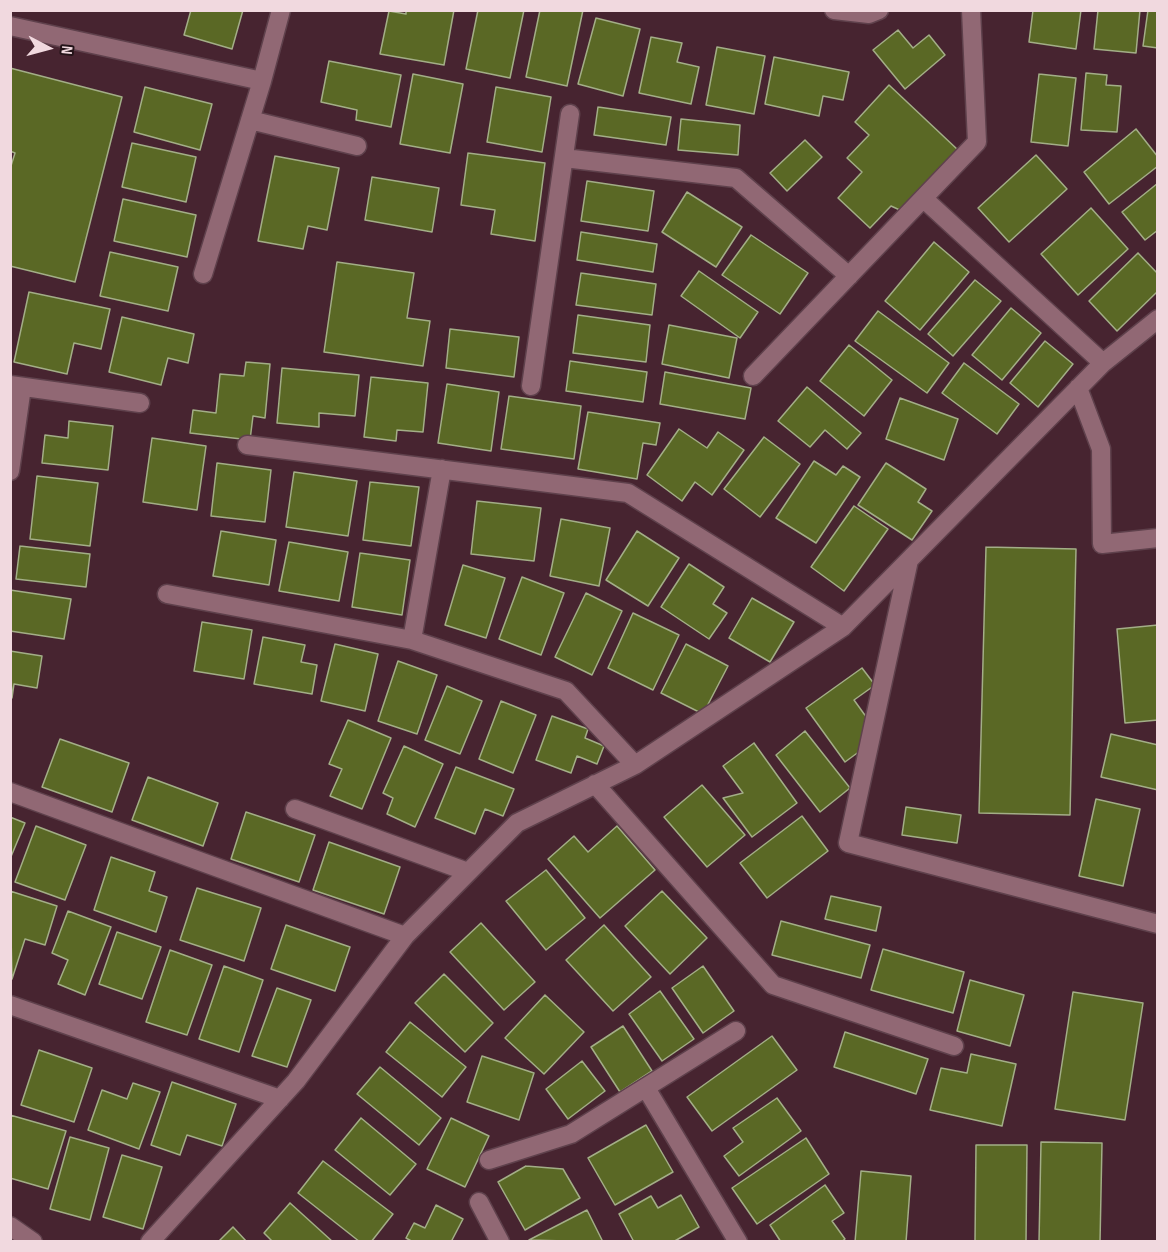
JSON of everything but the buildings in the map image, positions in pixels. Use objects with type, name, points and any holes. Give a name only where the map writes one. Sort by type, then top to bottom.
[{"type":"street","points":[[203,274],[262,81],[281,10]]},
{"type":"street","points":[[834,10],[869,14],[879,10]]},
{"type":"street","points":[[753,376],[977,142],[971,10]]},
{"type":"street","points":[[10,26],[262,81]]},
{"type":"street","points":[[531,386],[570,114]]},
{"type":"street","points":[[250,120],[357,146]]},
{"type":"street","points":[[564,158],[736,178],[849,276]]},
{"type":"street","points":[[924,199],[1103,363]]},
{"type":"street","points":[[158,1239],[296,1081],[405,936],[517,823],[635,765],[843,627],[1103,363],[1158,319]]},
{"type":"street","points":[[10,471],[16,386],[140,403]]},
{"type":"street","points":[[1078,388],[1101,449],[1102,544],[1158,538]]},
{"type":"street","points":[[248,445],[628,493],[843,627]]},
{"type":"street","points":[[412,640],[442,469]]},
{"type":"street","points":[[909,560],[848,843],[1158,924]]},
{"type":"street","points":[[167,594],[412,640],[566,691],[635,765]]},
{"type":"street","points":[[595,784],[773,985],[954,1046]]},
{"type":"street","points":[[10,792],[405,936]]},
{"type":"street","points":[[295,809],[468,872]]},
{"type":"street","points":[[13,1012],[280,1099]]},
{"type":"street","points":[[489,1160],[571,1134],[736,1031]]},
{"type":"street","points":[[646,1088],[738,1242]]},
{"type":"street","points":[[479,1202],[500,1242]]},
{"type":"street","points":[[10,1226],[33,1242]]}]
